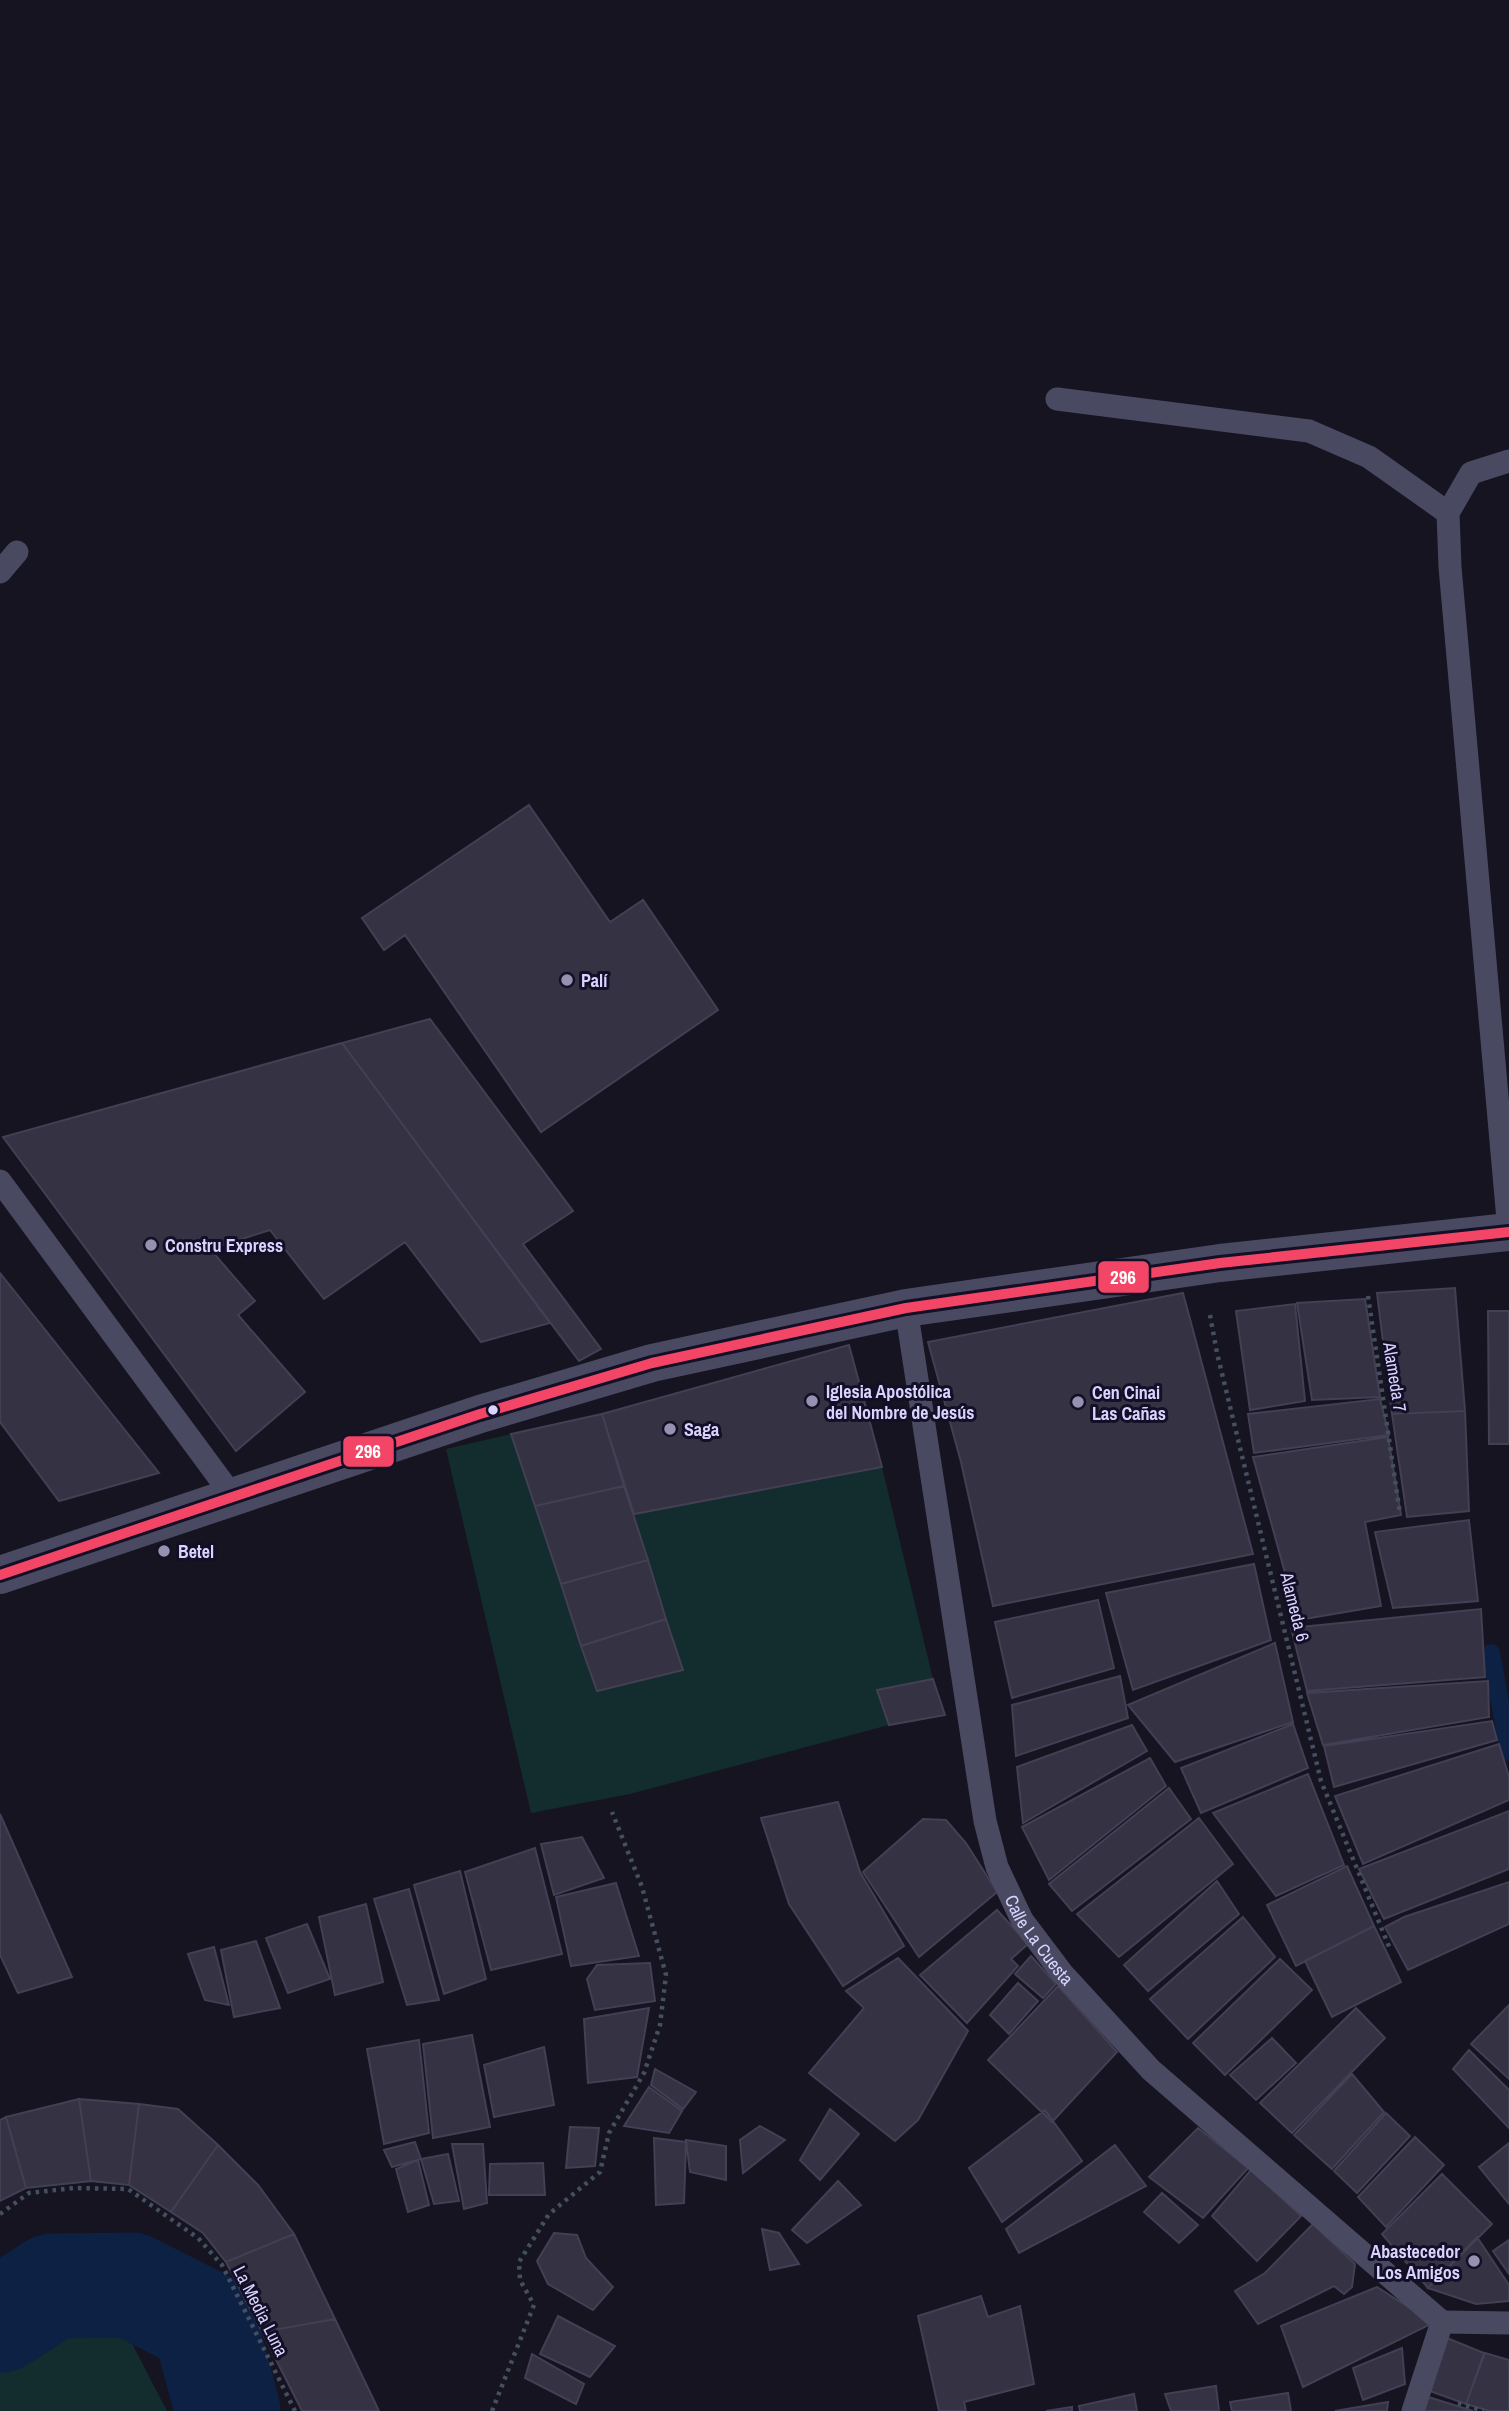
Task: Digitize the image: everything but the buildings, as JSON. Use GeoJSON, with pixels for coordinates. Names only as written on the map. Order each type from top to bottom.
{"type":"FeatureCollection","features":[{"type":"Feature","properties":{"kind":"street"},"geometry":{"type":"LineString","coordinates":[[0,1575],[480,1414],[652,1363],[906,1308],[1220,1263],[1509,1231]]}},
{"type":"Feature","properties":{"kind":"lane"},"geometry":{"type":"LineString","coordinates":[[1057,399],[1309,430],[1370,457],[1448,513]]}},
{"type":"Feature","properties":{"kind":"lane"},"geometry":{"type":"LineString","coordinates":[[1509,461],[1471,473],[1448,513],[1450,566],[1509,1231]]}},
{"type":"Feature","properties":{"kind":"lane"},"geometry":{"type":"LineString","coordinates":[[0,572],[18,552]]}},
{"type":"Feature","properties":{"kind":"lane"},"geometry":{"type":"LineString","coordinates":[[0,1181],[234,1498]]}},
{"type":"Feature","properties":{"kind":"lane","name":"Calle La Cuesta"},"geometry":{"type":"LineString","coordinates":[[906,1308],[985,1821],[997,1867],[1022,1920],[1062,1973],[1151,2070],[1442,2322]]}},
{"type":"Feature","properties":{"kind":"lane"},"geometry":{"type":"LineString","coordinates":[[1413,2411],[1442,2322],[1509,2323]]}},
{"type":"Feature","properties":{"kind":"path","name":"Alameda 7"},"geometry":{"type":"LineString","coordinates":[[1372,1246],[1367,1287],[1400,1514]]}},
{"type":"Feature","properties":{"kind":"path","name":"Alameda 6"},"geometry":{"type":"LineString","coordinates":[[1220,1263],[1210,1310],[1217,1353],[1290,1643],[1321,1781],[1390,1948]]}},
{"type":"Feature","properties":{"kind":"path"},"geometry":{"type":"LineString","coordinates":[[492,2411],[534,2305],[520,2280],[519,2262],[549,2214],[600,2172],[609,2133],[645,2073],[660,2025],[666,1975],[642,1886],[612,1812]]}},
{"type":"Feature","properties":{"kind":"path","name":"La Media Luna"},"geometry":{"type":"LineString","coordinates":[[0,2214],[29,2193],[74,2188],[128,2189],[198,2238],[222,2265],[295,2411]]}},
{"type":"Feature","properties":{"kind":"green space"},"geometry":{"type":"Polygon","coordinates":[[[511,1434],[596,1691],[683,1670],[634,1514],[882,1467],[933,1679],[878,1690],[889,1725],[630,1794],[531,1813],[446,1449],[511,1434]]]}},
{"type":"Feature","properties":{"kind":"green space"},"geometry":{"type":"Polygon","coordinates":[[[75,2234],[167,2411],[0,2411],[0,2290],[75,2234]]]}},
{"type":"Feature","properties":{"kind":"waterway"},"geometry":{"type":"LineString","coordinates":[[1491,1653],[1509,1752]]}},
{"type":"Feature","properties":{"kind":"waterway"},"geometry":{"type":"LineString","coordinates":[[0,2320],[53,2286],[131,2285],[204,2322],[228,2411]]}},
{"type":"Feature","properties":{"kind":"transit line","name":"296"},"geometry":{"type":"LineString","coordinates":[[0,1575],[480,1414],[652,1363],[906,1308],[1220,1263],[1509,1232]]}},
{"type":"Feature","properties":{"kind":"place","name":"Palí"},"geometry":{"type":"Point","coordinates":[567,980]}},
{"type":"Feature","properties":{"kind":"place","name":"Constru Express"},"geometry":{"type":"Point","coordinates":[151,1245]}},
{"type":"Feature","properties":{"kind":"place","name":"Iglesia Apostólica del Nombre de Jesús"},"geometry":{"type":"Point","coordinates":[812,1401]}},
{"type":"Feature","properties":{"kind":"place","name":"Cen Cinai Las Cañas"},"geometry":{"type":"Point","coordinates":[1078,1402]}},
{"type":"Feature","properties":{"kind":"place","name":"Saga"},"geometry":{"type":"Point","coordinates":[670,1429]}},
{"type":"Feature","properties":{"kind":"place","name":"Betel"},"geometry":{"type":"Point","coordinates":[164,1551]}},
{"type":"Feature","properties":{"kind":"place","name":"Abastecedor Los Amigos"},"geometry":{"type":"Point","coordinates":[1474,2261]}}]}
